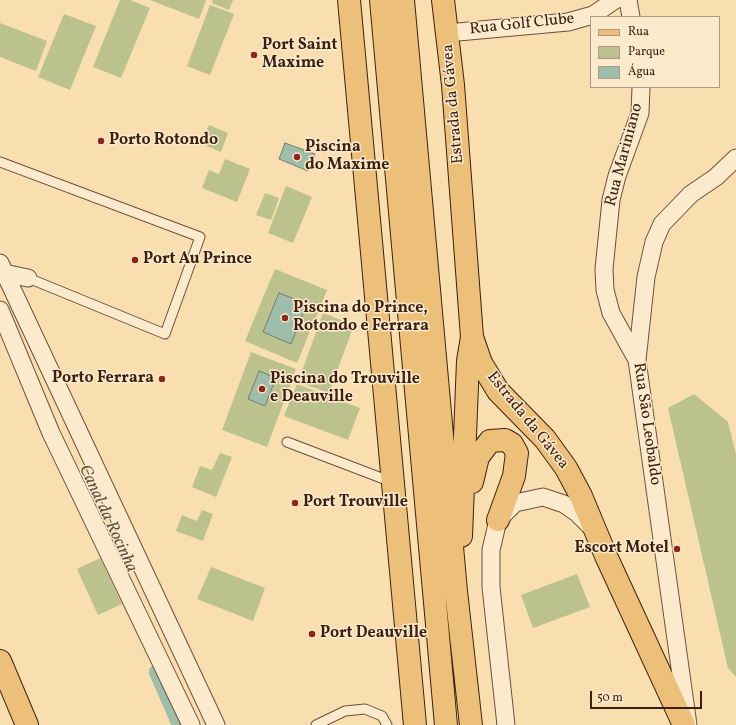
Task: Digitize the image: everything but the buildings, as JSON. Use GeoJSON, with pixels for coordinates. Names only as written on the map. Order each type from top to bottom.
{"type":"FeatureCollection","features":[{"type":"Feature","properties":{"kind":"main road"},"geometry":{"type":"LineString","coordinates":[[349,0],[415,725]]}},
{"type":"Feature","properties":{"kind":"main road"},"geometry":{"type":"LineString","coordinates":[[381,0],[446,725]]}},
{"type":"Feature","properties":{"kind":"main road"},"geometry":{"type":"LineString","coordinates":[[403,0],[456,591],[471,725]]}},
{"type":"Feature","properties":{"kind":"main road","name":"Estrada da Gávea"},"geometry":{"type":"LineString","coordinates":[[442,0],[453,85],[472,337],[481,363],[498,391],[545,439],[566,468],[598,533],[606,556],[684,725]]}},
{"type":"Feature","properties":{"kind":"main road"},"geometry":{"type":"LineString","coordinates":[[456,591],[463,514],[468,361],[472,337]]}},
{"type":"Feature","properties":{"kind":"main road"},"geometry":{"type":"LineString","coordinates":[[463,514],[478,457],[490,442],[505,440],[512,444],[517,453],[514,476],[498,520]]}},
{"type":"Feature","properties":{"kind":"main road"},"geometry":{"type":"LineString","coordinates":[[0,661],[27,725]]}},
{"type":"Feature","properties":{"kind":"street","name":"Rua Golf Clube"},"geometry":{"type":"LineString","coordinates":[[447,33],[568,22],[593,15],[615,0]]}},
{"type":"Feature","properties":{"kind":"street"},"geometry":{"type":"LineString","coordinates":[[628,0],[632,16]]}},
{"type":"Feature","properties":{"kind":"street","name":"Rua Mariniano"},"geometry":{"type":"LineString","coordinates":[[637,360],[611,313],[605,290],[604,269],[611,200],[617,176],[640,113],[641,88]]}},
{"type":"Feature","properties":{"kind":"street","name":"Rua São Leobaldo"},"geometry":{"type":"LineString","coordinates":[[688,725],[637,360],[646,277],[654,242],[662,224],[691,194],[716,177],[736,158]]}},
{"type":"Feature","properties":{"kind":"street"},"geometry":{"type":"LineString","coordinates":[[2,268],[28,278]]}},
{"type":"Feature","properties":{"kind":"street"},"geometry":{"type":"LineString","coordinates":[[2,268],[216,725]]}},
{"type":"Feature","properties":{"kind":"street"},"geometry":{"type":"LineString","coordinates":[[0,310],[51,433],[191,725]]}},
{"type":"Feature","properties":{"kind":"street"},"geometry":{"type":"LineString","coordinates":[[506,725],[492,588],[491,550],[498,520],[515,503],[543,497],[564,504],[577,513],[598,533]]}},
{"type":"Feature","properties":{"kind":"lane"},"geometry":{"type":"LineString","coordinates":[[0,162],[200,237],[165,334],[28,278]]}},
{"type":"Feature","properties":{"kind":"lane"},"geometry":{"type":"LineString","coordinates":[[287,442],[392,482]]}},
{"type":"Feature","properties":{"kind":"lane"},"geometry":{"type":"LineString","coordinates":[[316,725],[345,711],[365,709],[382,716],[387,725]]}},
{"type":"Feature","properties":{"kind":"green space"},"geometry":{"type":"Polygon","coordinates":[[[120,0],[130,0],[150,8],[121,78],[93,67],[120,0]]]}},
{"type":"Feature","properties":{"kind":"green space"},"geometry":{"type":"Polygon","coordinates":[[[150,0],[206,0],[199,19],[150,0]]]}},
{"type":"Feature","properties":{"kind":"green space"},"geometry":{"type":"Polygon","coordinates":[[[213,0],[233,0],[229,10],[212,3],[213,0]]]}},
{"type":"Feature","properties":{"kind":"green space"},"geometry":{"type":"Polygon","coordinates":[[[210,5],[234,14],[210,75],[187,66],[210,5]]]}},
{"type":"Feature","properties":{"kind":"green space"},"geometry":{"type":"Polygon","coordinates":[[[64,14],[96,26],[70,90],[38,77],[64,14]]]}},
{"type":"Feature","properties":{"kind":"green space"},"geometry":{"type":"Polygon","coordinates":[[[0,23],[47,41],[36,71],[0,57],[0,23]]]}},
{"type":"Feature","properties":{"kind":"green space"},"geometry":{"type":"Polygon","coordinates":[[[209,125],[228,133],[221,152],[202,144],[209,125]]]}},
{"type":"Feature","properties":{"kind":"green space"},"geometry":{"type":"Polygon","coordinates":[[[225,159],[250,169],[237,202],[202,188],[209,170],[219,174],[225,159]]]}},
{"type":"Feature","properties":{"kind":"green space"},"geometry":{"type":"Polygon","coordinates":[[[286,186],[312,197],[293,243],[268,233],[286,186]]]}},
{"type":"Feature","properties":{"kind":"green space"},"geometry":{"type":"Polygon","coordinates":[[[265,193],[279,198],[271,220],[256,215],[265,193]]]}},
{"type":"Feature","properties":{"kind":"green space"},"geometry":{"type":"Polygon","coordinates":[[[275,269],[327,290],[297,363],[245,341],[275,269]]]}},
{"type":"Feature","properties":{"kind":"green space"},"geometry":{"type":"Polygon","coordinates":[[[323,313],[354,325],[329,393],[298,382],[323,313]]]}},
{"type":"Feature","properties":{"kind":"green space"},"geometry":{"type":"Polygon","coordinates":[[[251,352],[296,369],[267,447],[222,430],[251,352]]]}},
{"type":"Feature","properties":{"kind":"green space"},"geometry":{"type":"Polygon","coordinates":[[[297,384],[360,408],[348,440],[284,416],[297,384]]]}},
{"type":"Feature","properties":{"kind":"green space"},"geometry":{"type":"Polygon","coordinates":[[[694,394],[728,422],[736,454],[736,677],[728,668],[668,408],[694,394]]]}},
{"type":"Feature","properties":{"kind":"green space"},"geometry":{"type":"Polygon","coordinates":[[[220,453],[232,457],[216,497],[192,487],[200,466],[212,470],[220,453]]]}},
{"type":"Feature","properties":{"kind":"green space"},"geometry":{"type":"Polygon","coordinates":[[[202,510],[213,514],[203,541],[176,531],[182,515],[197,521],[202,510]]]}},
{"type":"Feature","properties":{"kind":"green space"},"geometry":{"type":"Polygon","coordinates":[[[100,558],[122,604],[98,615],[77,569],[100,558]]]}},
{"type":"Feature","properties":{"kind":"green space"},"geometry":{"type":"Polygon","coordinates":[[[211,567],[265,588],[253,621],[197,599],[211,567]]]}},
{"type":"Feature","properties":{"kind":"green space"},"geometry":{"type":"Polygon","coordinates":[[[577,574],[590,607],[533,628],[521,595],[577,574]]]}},
{"type":"Feature","properties":{"kind":"water","name":"Piscina do Maxime"},"geometry":{"type":"Polygon","coordinates":[[[285,143],[315,154],[308,171],[279,159],[285,143]]]}},
{"type":"Feature","properties":{"kind":"water","name":"Piscina do Prince, Rotondo e Ferrara"},"geometry":{"type":"Polygon","coordinates":[[[279,293],[307,304],[291,344],[263,332],[279,293]]]}},
{"type":"Feature","properties":{"kind":"water","name":"Piscina do Trouville e Deauville"},"geometry":{"type":"Polygon","coordinates":[[[259,371],[276,378],[265,406],[248,399],[259,371]]]}},
{"type":"Feature","properties":{"kind":"waterway","name":"Canal da Rocinha"},"geometry":{"type":"LineString","coordinates":[[157,672],[180,725]]}},
{"type":"Feature","properties":{"kind":"place","name":"Port Saint Maxime"},"geometry":{"type":"Point","coordinates":[254,55]}},
{"type":"Feature","properties":{"kind":"place","name":"Porto Rotondo"},"geometry":{"type":"Point","coordinates":[101,141]}},
{"type":"Feature","properties":{"kind":"place","name":"Piscina do Maxime"},"geometry":{"type":"Point","coordinates":[297,157]}},
{"type":"Feature","properties":{"kind":"place","name":"Port Au Prince"},"geometry":{"type":"Point","coordinates":[135,260]}},
{"type":"Feature","properties":{"kind":"place","name":"Piscina do Prince, Rotondo e Ferrara"},"geometry":{"type":"Point","coordinates":[285,318]}},
{"type":"Feature","properties":{"kind":"place","name":"Porto Ferrara"},"geometry":{"type":"Point","coordinates":[162,379]}},
{"type":"Feature","properties":{"kind":"place","name":"Piscina do Trouville e Deauville"},"geometry":{"type":"Point","coordinates":[262,389]}},
{"type":"Feature","properties":{"kind":"place","name":"Port Trouville"},"geometry":{"type":"Point","coordinates":[295,503]}},
{"type":"Feature","properties":{"kind":"place","name":"Escort Motel"},"geometry":{"type":"Point","coordinates":[677,549]}},
{"type":"Feature","properties":{"kind":"place","name":"Port Deauville"},"geometry":{"type":"Point","coordinates":[312,634]}}]}
